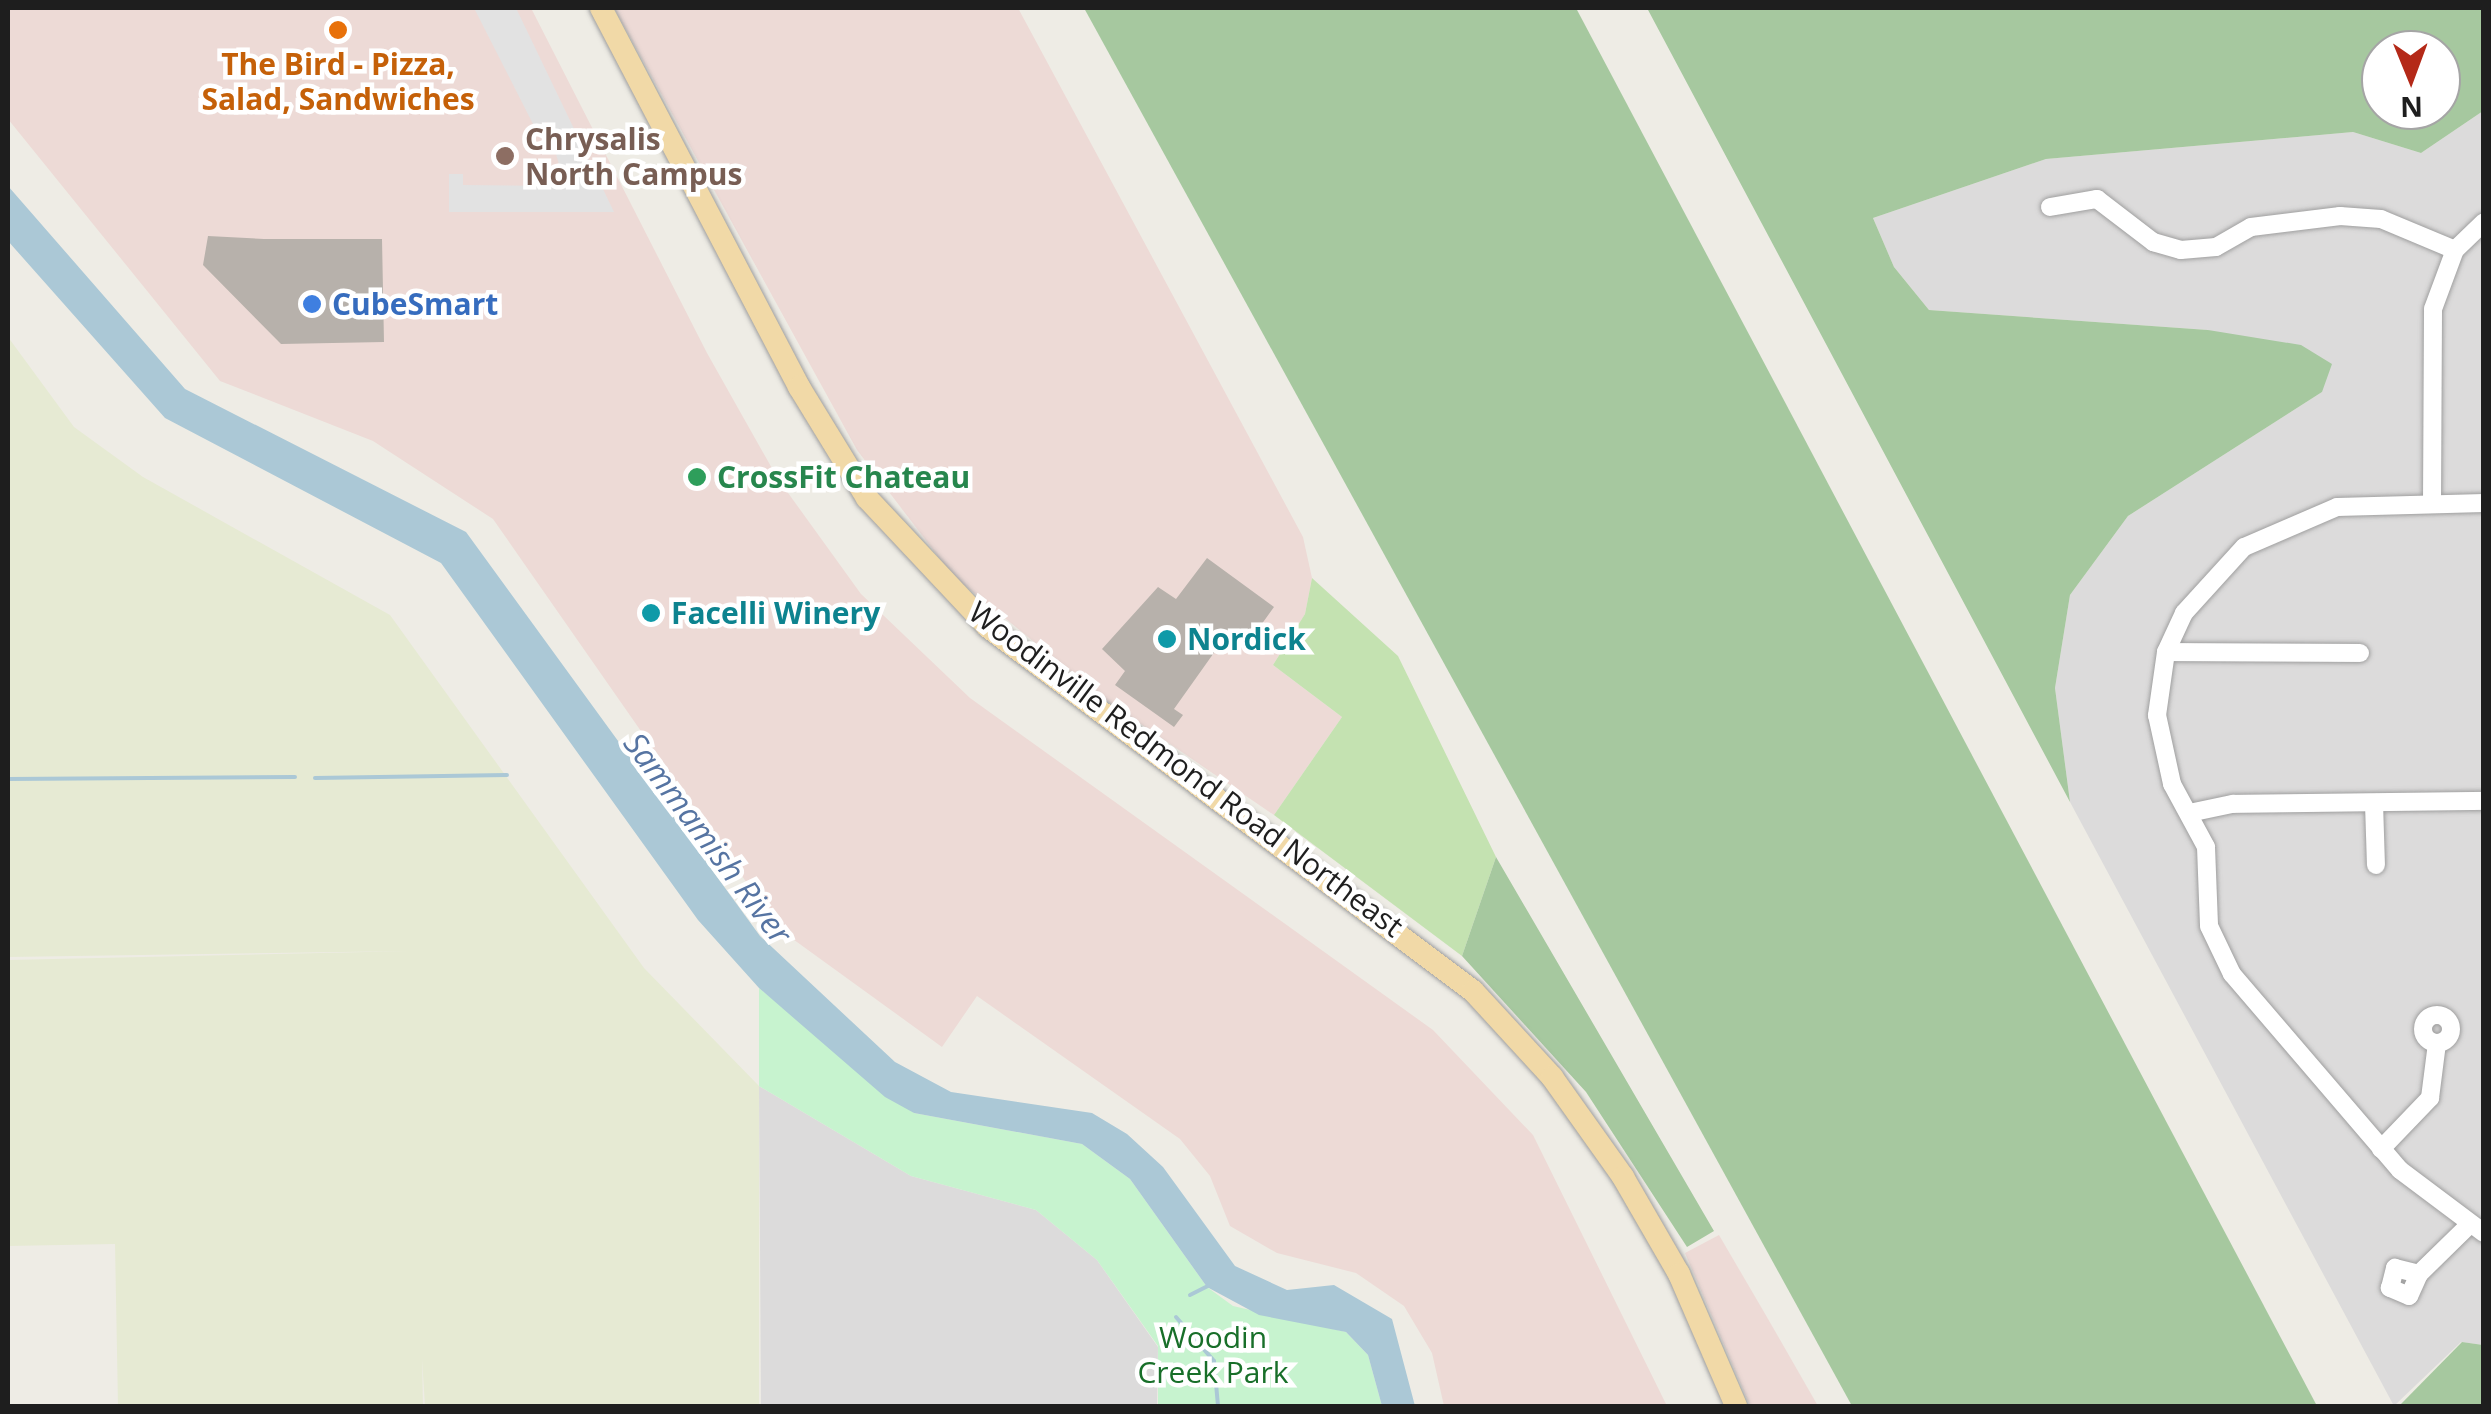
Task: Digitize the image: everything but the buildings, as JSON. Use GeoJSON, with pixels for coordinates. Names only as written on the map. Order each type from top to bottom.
{"type":"FeatureCollection","features":[{"type":"Feature","properties":{"kind":"main road","name":"Woodinville Redmond Road Northeast"},"geometry":{"type":"LineString","coordinates":[[601,8],[799,387],[868,498],[988,627],[1473,992],[1614,1164],[1679,1274],[1736,1406]]}},
{"type":"Feature","properties":{"kind":"street"},"geometry":{"type":"LineString","coordinates":[[2050,206],[2097,199],[2153,242],[2181,250],[2216,247],[2251,227],[2340,216],[2381,219],[2455,250]]}},
{"type":"Feature","properties":{"kind":"street"},"geometry":{"type":"LineString","coordinates":[[2432,504],[2430,346],[2455,250],[2484,222]]}},
{"type":"Feature","properties":{"kind":"street"},"geometry":{"type":"LineString","coordinates":[[2419,1274],[2476,1228],[2381,1149],[2216,947],[2194,812],[2162,755],[2156,715],[2166,652],[2184,613],[2244,547],[2337,507],[2484,503]]}},
{"type":"Feature","properties":{"kind":"street"},"geometry":{"type":"LineString","coordinates":[[2166,652],[2360,653]]}},
{"type":"Feature","properties":{"kind":"street"},"geometry":{"type":"LineString","coordinates":[[2194,812],[2374,802],[2484,801]]}},
{"type":"Feature","properties":{"kind":"street"},"geometry":{"type":"LineString","coordinates":[[2374,802],[2376,866]]}},
{"type":"Feature","properties":{"kind":"street"},"geometry":{"type":"LineString","coordinates":[[2381,1149],[2430,1098],[2437,1043]]}},
{"type":"Feature","properties":{"kind":"shaded area"},"geometry":{"type":"Polygon","coordinates":[[[8,8],[531,8],[707,353],[778,479],[861,594],[970,698],[1433,1030],[1533,1135],[1667,1406],[1444,1406],[1432,1353],[1404,1306],[1356,1273],[1277,1253],[1230,1226],[1210,1176],[1180,1139],[977,996],[942,1047],[779,929],[493,519],[373,441],[220,381],[8,119],[8,8]]]}},
{"type":"Feature","properties":{"kind":"shaded area"},"geometry":{"type":"Polygon","coordinates":[[[474,8],[516,8],[614,212],[449,212],[449,174],[463,174],[463,185],[565,186],[547,122],[534,126],[474,8]]]}},
{"type":"Feature","properties":{"kind":"shaded area"},"geometry":{"type":"Polygon","coordinates":[[[614,8],[1018,8],[1303,537],[1312,578],[1305,614],[1273,665],[1342,717],[1274,815],[1107,701],[953,576],[857,450],[614,8]]]}},
{"type":"Feature","properties":{"kind":"shaded area"},"geometry":{"type":"Polygon","coordinates":[[[2483,111],[2483,1345],[2461,1342],[2394,1406],[2070,802],[2055,688],[2070,595],[2128,516],[2322,392],[2208,330],[1929,310],[1894,267],[1873,218],[2046,159],[2353,132],[2421,153],[2455,130],[2461,130],[2461,126],[2483,111]]]}},
{"type":"Feature","properties":{"kind":"shaded area"},"geometry":{"type":"Polygon","coordinates":[[[759,1086],[911,1176],[1036,1210],[1097,1260],[1158,1347],[1157,1406],[761,1406],[759,1086]]]}},
{"type":"Feature","properties":{"kind":"shaded area"},"geometry":{"type":"Polygon","coordinates":[[[1719,1235],[1818,1406],[1750,1406],[1685,1253],[1719,1235]]]}},
{"type":"Feature","properties":{"kind":"green space"},"geometry":{"type":"Polygon","coordinates":[[[1084,8],[1576,8],[2317,1406],[1852,1406],[1084,8]]]}},
{"type":"Feature","properties":{"kind":"green space"},"geometry":{"type":"Polygon","coordinates":[[[1647,8],[2483,8],[2483,111],[2461,126],[2461,30],[2361,30],[2361,130],[2455,130],[2421,153],[2353,132],[2046,159],[1873,218],[1894,267],[1929,310],[2208,330],[2301,345],[2332,364],[2322,392],[2128,516],[2070,595],[2055,688],[2070,802],[1647,8]]]}},
{"type":"Feature","properties":{"kind":"green space"},"geometry":{"type":"Polygon","coordinates":[[[8,337],[74,427],[143,477],[390,615],[644,968],[759,1086],[759,1406],[425,1406],[422,1359],[423,1406],[118,1406],[115,1244],[8,1246],[8,960],[411,951],[8,957],[8,337]]]}},
{"type":"Feature","properties":{"kind":"green space"},"geometry":{"type":"Polygon","coordinates":[[[1312,578],[1398,656],[1496,857],[1462,956],[1274,815],[1342,717],[1273,665],[1305,614],[1312,578]]]}},
{"type":"Feature","properties":{"kind":"green space"},"geometry":{"type":"Polygon","coordinates":[[[1496,857],[1714,1231],[1687,1247],[1586,1092],[1462,956],[1496,857]]]}},
{"type":"Feature","properties":{"kind":"green space","name":"Woodin Creek Park"},"geometry":{"type":"Polygon","coordinates":[[[759,988],[914,1113],[1082,1144],[1130,1179],[1207,1287],[1233,1306],[1346,1332],[1368,1355],[1382,1406],[1158,1406],[1158,1346],[1097,1260],[1036,1210],[911,1176],[759,1086],[759,988]]]}},
{"type":"Feature","properties":{"kind":"green space"},"geometry":{"type":"Polygon","coordinates":[[[2462,1342],[2483,1345],[2483,1406],[2399,1406],[2462,1342]]]}},
{"type":"Feature","properties":{"kind":"water"},"geometry":{"type":"Polygon","coordinates":[[[8,186],[185,389],[466,532],[760,936],[895,1062],[951,1092],[1092,1113],[1127,1134],[1163,1167],[1235,1266],[1287,1290],[1334,1285],[1392,1319],[1415,1406],[1382,1406],[1368,1355],[1346,1332],[1259,1315],[1207,1287],[1130,1179],[1082,1144],[914,1113],[885,1097],[759,988],[698,920],[441,563],[165,418],[8,241],[8,186]]]}},
{"type":"Feature","properties":{"kind":"waterway"},"geometry":{"type":"LineString","coordinates":[[315,778],[507,775]]}},
{"type":"Feature","properties":{"kind":"waterway"},"geometry":{"type":"LineString","coordinates":[[8,779],[295,777]]}},
{"type":"Feature","properties":{"kind":"waterway"},"geometry":{"type":"LineString","coordinates":[[1190,1295],[1208,1286]]}},
{"type":"Feature","properties":{"kind":"waterway"},"geometry":{"type":"LineString","coordinates":[[1176,1317],[1214,1361],[1218,1406]]}},
{"type":"Feature","properties":{"kind":"place","name":"The Bird - Pizza, Salad, Sandwiches"},"geometry":{"type":"Point","coordinates":[338,30]}},
{"type":"Feature","properties":{"kind":"place","name":"Chrysalis North Campus"},"geometry":{"type":"Point","coordinates":[505,156]}},
{"type":"Feature","properties":{"kind":"place","name":"CubeSmart"},"geometry":{"type":"Point","coordinates":[312,304]}},
{"type":"Feature","properties":{"kind":"place","name":"CrossFit Chateau"},"geometry":{"type":"Point","coordinates":[697,477]}},
{"type":"Feature","properties":{"kind":"place","name":"Facelli Winery"},"geometry":{"type":"Point","coordinates":[651,613]}},
{"type":"Feature","properties":{"kind":"place","name":"Nordick"},"geometry":{"type":"Point","coordinates":[1167,639]}},
{"type":"Feature","properties":{"kind":"water label","name":"Sammamish River"},"geometry":{"type":"Point","coordinates":[708,838]}}]}
